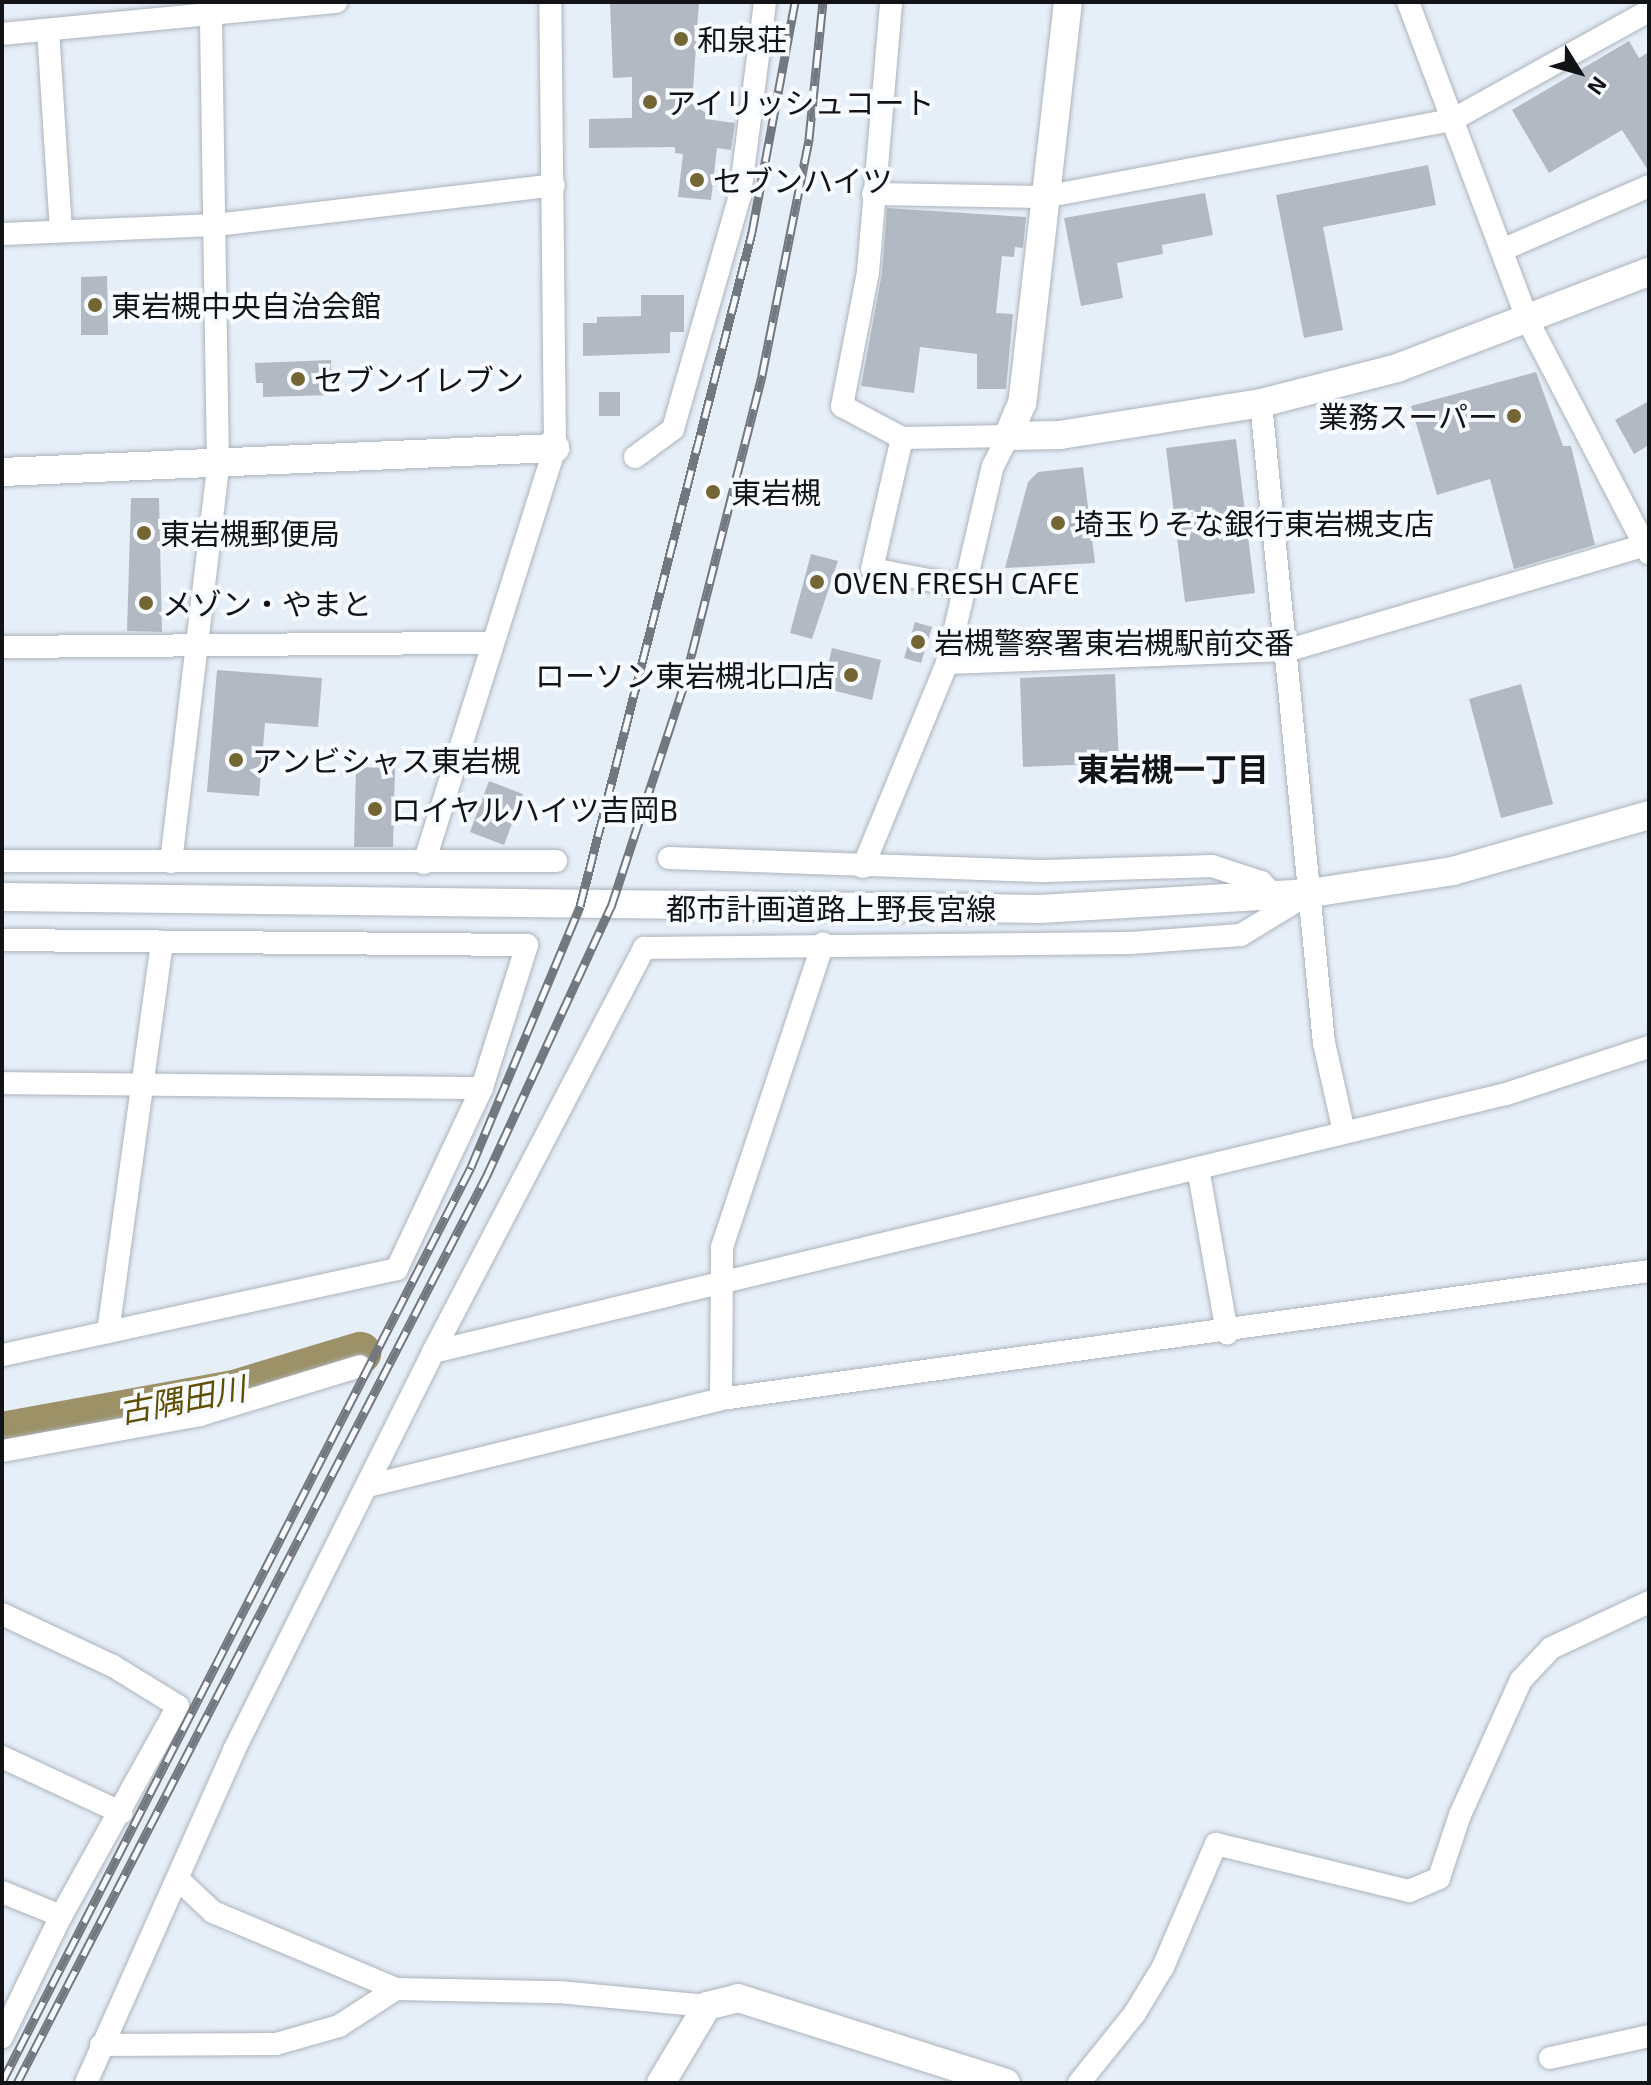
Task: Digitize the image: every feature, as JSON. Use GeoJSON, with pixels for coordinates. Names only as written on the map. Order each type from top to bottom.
{"type":"FeatureCollection","features":[{"type":"Feature","properties":{"kind":"street"},"geometry":{"type":"LineString","coordinates":[[2,34],[336,2]]}},
{"type":"Feature","properties":{"kind":"street"},"geometry":{"type":"LineString","coordinates":[[424,863],[555,448],[550,2]]}},
{"type":"Feature","properties":{"kind":"street"},"geometry":{"type":"LineString","coordinates":[[635,457],[673,429],[736,209],[765,2]]}},
{"type":"Feature","properties":{"kind":"street"},"geometry":{"type":"LineString","coordinates":[[891,2],[868,272],[842,406],[902,438],[1060,435],[1261,403],[1397,368],[1528,321],[1649,272]]}},
{"type":"Feature","properties":{"kind":"street"},"geometry":{"type":"LineString","coordinates":[[863,867],[947,663],[993,466],[1022,403],[1068,2]]}},
{"type":"Feature","properties":{"kind":"street"},"geometry":{"type":"LineString","coordinates":[[947,663],[1289,650],[1647,549],[1528,321],[1408,2]]}},
{"type":"Feature","properties":{"kind":"street"},"geometry":{"type":"LineString","coordinates":[[873,194],[1044,197],[1452,120],[1649,11]]}},
{"type":"Feature","properties":{"kind":"street"},"geometry":{"type":"LineString","coordinates":[[171,862],[218,465],[211,15]]}},
{"type":"Feature","properties":{"kind":"street"},"geometry":{"type":"LineString","coordinates":[[48,30],[61,231]]}},
{"type":"Feature","properties":{"kind":"street"},"geometry":{"type":"LineString","coordinates":[[2,234],[216,225],[554,185]]}},
{"type":"Feature","properties":{"kind":"street"},"geometry":{"type":"LineString","coordinates":[[1502,250],[1649,186]]}},
{"type":"Feature","properties":{"kind":"street"},"geometry":{"type":"LineString","coordinates":[[1261,403],[1289,650],[1324,1043],[1344,1132]]}},
{"type":"Feature","properties":{"kind":"street"},"geometry":{"type":"LineString","coordinates":[[902,438],[872,569],[965,587]]}},
{"type":"Feature","properties":{"kind":"street"},"geometry":{"type":"LineString","coordinates":[[2,472],[555,448]]}},
{"type":"Feature","properties":{"kind":"street"},"geometry":{"type":"LineString","coordinates":[[2,647],[493,643]]}},
{"type":"Feature","properties":{"kind":"street","name":"都市計画道路上野長宮線"},"geometry":{"type":"LineString","coordinates":[[2,897],[811,910],[1040,909],[1311,893],[1453,871],[1649,815]]}},
{"type":"Feature","properties":{"kind":"street"},"geometry":{"type":"LineString","coordinates":[[669,858],[1046,871],[1212,866],[1261,882],[1274,895]]}},
{"type":"Feature","properties":{"kind":"street"},"geometry":{"type":"LineString","coordinates":[[2,861],[556,861]]}},
{"type":"Feature","properties":{"kind":"street"},"geometry":{"type":"LineString","coordinates":[[86,2083],[179,1880],[234,1750],[433,1352],[644,948],[823,943],[1130,943],[1241,935],[1311,893]]}},
{"type":"Feature","properties":{"kind":"street"},"geometry":{"type":"LineString","coordinates":[[2,940],[527,945],[482,1088],[397,1269],[2,1355]]}},
{"type":"Feature","properties":{"kind":"street"},"geometry":{"type":"LineString","coordinates":[[108,1332],[145,1083],[162,942]]}},
{"type":"Feature","properties":{"kind":"street"},"geometry":{"type":"LineString","coordinates":[[721,1399],[718,1284],[722,1247],[823,943]]}},
{"type":"Feature","properties":{"kind":"street"},"geometry":{"type":"LineString","coordinates":[[433,1352],[1506,1094],[1649,1047]]}},
{"type":"Feature","properties":{"kind":"street"},"geometry":{"type":"LineString","coordinates":[[2,1083],[482,1088]]}},
{"type":"Feature","properties":{"kind":"street"},"geometry":{"type":"LineString","coordinates":[[1198,1168],[1227,1333]]}},
{"type":"Feature","properties":{"kind":"street"},"geometry":{"type":"LineString","coordinates":[[368,1486],[721,1399],[1227,1333],[1649,1271]]}},
{"type":"Feature","properties":{"kind":"street"},"geometry":{"type":"LineString","coordinates":[[2,1451],[200,1415],[360,1366]]}},
{"type":"Feature","properties":{"kind":"street"},"geometry":{"type":"LineString","coordinates":[[1079,2083],[1135,2013],[1163,1967],[1216,1844],[1409,1891],[1439,1878],[1460,1815],[1521,1680],[1551,1648],[1612,1624],[1649,1602]]}},
{"type":"Feature","properties":{"kind":"street"},"geometry":{"type":"LineString","coordinates":[[2,1614],[113,1666],[178,1706],[122,1813],[61,1916],[2,2037]]}},
{"type":"Feature","properties":{"kind":"street"},"geometry":{"type":"LineString","coordinates":[[2,1757],[122,1813]]}},
{"type":"Feature","properties":{"kind":"street"},"geometry":{"type":"LineString","coordinates":[[179,1880],[213,1912],[396,1989],[559,1992],[707,2006],[738,1998],[1006,2083]]}},
{"type":"Feature","properties":{"kind":"street"},"geometry":{"type":"LineString","coordinates":[[2,1892],[61,1916]]}},
{"type":"Feature","properties":{"kind":"street"},"geometry":{"type":"LineString","coordinates":[[101,2045],[276,2044],[339,2026],[396,1989]]}},
{"type":"Feature","properties":{"kind":"street"},"geometry":{"type":"LineString","coordinates":[[661,2083],[707,2006]]}},
{"type":"Feature","properties":{"kind":"street"},"geometry":{"type":"LineString","coordinates":[[1550,2058],[1649,2036]]}},
{"type":"Feature","properties":{"kind":"building"},"geometry":{"type":"Polygon","coordinates":[[[610,2],[699,2],[692,104],[706,113],[705,119],[735,123],[731,150],[717,148],[711,200],[678,197],[683,154],[675,153],[675,147],[589,148],[589,119],[632,118],[632,77],[613,78],[610,2]]]}},
{"type":"Feature","properties":{"kind":"building"},"geometry":{"type":"Polygon","coordinates":[[[1629,41],[1639,58],[1649,52],[1649,172],[1622,130],[1549,173],[1512,110],[1629,41]]]}},
{"type":"Feature","properties":{"kind":"building"},"geometry":{"type":"Polygon","coordinates":[[[1428,165],[1436,205],[1323,227],[1343,330],[1304,338],[1276,195],[1428,165]]]}},
{"type":"Feature","properties":{"kind":"building"},"geometry":{"type":"Polygon","coordinates":[[[1205,193],[1213,235],[1162,245],[1163,254],[1117,263],[1123,298],[1081,306],[1064,218],[1205,193]]]}},
{"type":"Feature","properties":{"kind":"building"},"geometry":{"type":"Polygon","coordinates":[[[887,208],[1026,217],[1023,248],[1015,247],[1014,257],[1002,256],[996,313],[1013,314],[1006,389],[977,389],[977,354],[920,347],[914,393],[861,386],[882,273],[887,208]]]}},
{"type":"Feature","properties":{"kind":"building"},"geometry":{"type":"Polygon","coordinates":[[[107,276],[108,335],[81,335],[81,277],[107,276]]]}},
{"type":"Feature","properties":{"kind":"building"},"geometry":{"type":"Polygon","coordinates":[[[641,295],[684,295],[684,332],[670,332],[670,353],[583,356],[583,323],[597,323],[597,317],[641,316],[641,295]]]}},
{"type":"Feature","properties":{"kind":"building"},"geometry":{"type":"Polygon","coordinates":[[[331,360],[332,395],[263,397],[263,383],[256,383],[255,363],[331,360]]]}},
{"type":"Feature","properties":{"kind":"building"},"geometry":{"type":"Polygon","coordinates":[[[1536,372],[1563,446],[1571,446],[1595,545],[1514,569],[1490,479],[1437,495],[1411,406],[1536,372]]]}},
{"type":"Feature","properties":{"kind":"building"},"geometry":{"type":"Polygon","coordinates":[[[599,392],[620,392],[620,416],[599,416],[599,392]]]}},
{"type":"Feature","properties":{"kind":"building"},"geometry":{"type":"Polygon","coordinates":[[[1649,401],[1649,445],[1634,454],[1615,420],[1649,401]]]}},
{"type":"Feature","properties":{"kind":"building"},"geometry":{"type":"Polygon","coordinates":[[[1236,439],[1255,593],[1185,602],[1166,448],[1236,439]]]}},
{"type":"Feature","properties":{"kind":"building"},"geometry":{"type":"Polygon","coordinates":[[[1083,467],[1095,563],[1005,568],[1028,482],[1038,472],[1083,467]]]}},
{"type":"Feature","properties":{"kind":"building"},"geometry":{"type":"Polygon","coordinates":[[[131,498],[159,498],[162,632],[127,631],[131,498]]]}},
{"type":"Feature","properties":{"kind":"building"},"geometry":{"type":"Polygon","coordinates":[[[811,554],[838,561],[812,639],[790,633],[811,554]]]}},
{"type":"Feature","properties":{"kind":"building"},"geometry":{"type":"Polygon","coordinates":[[[915,622],[932,627],[921,663],[904,658],[915,622]]]}},
{"type":"Feature","properties":{"kind":"building"},"geometry":{"type":"Polygon","coordinates":[[[832,648],[881,660],[872,700],[823,688],[832,648]]]}},
{"type":"Feature","properties":{"kind":"building","name":"アンビシャス東岩槻"},"geometry":{"type":"Polygon","coordinates":[[[217,670],[322,678],[318,727],[265,723],[259,796],[207,792],[217,670]]]}},
{"type":"Feature","properties":{"kind":"building"},"geometry":{"type":"Polygon","coordinates":[[[1115,674],[1119,763],[1023,767],[1020,678],[1115,674]]]}},
{"type":"Feature","properties":{"kind":"building"},"geometry":{"type":"Polygon","coordinates":[[[1521,684],[1553,804],[1501,818],[1469,699],[1521,684]]]}},
{"type":"Feature","properties":{"kind":"building","name":"ロイヤルハイツ吉岡B"},"geometry":{"type":"Polygon","coordinates":[[[356,767],[395,768],[393,847],[354,847],[356,767]]]}},
{"type":"Feature","properties":{"kind":"building"},"geometry":{"type":"Polygon","coordinates":[[[489,781],[523,794],[504,845],[470,832],[489,781]]]}},
{"type":"Feature","properties":{"kind":"waterway","name":"古隅田川"},"geometry":{"type":"LineString","coordinates":[[2,1433],[234,1391],[360,1353]]}},
{"type":"Feature","properties":{"kind":"railway"},"geometry":{"type":"LineString","coordinates":[[2,2082],[471,1167],[580,906],[752,232],[795,2]]}},
{"type":"Feature","properties":{"kind":"railway"},"geometry":{"type":"LineString","coordinates":[[17,2083],[486,1177],[611,907],[683,688],[762,375],[809,139],[823,2]]}},
{"type":"Feature","properties":{"kind":"place","name":"和泉荘"},"geometry":{"type":"Point","coordinates":[681,39]}},
{"type":"Feature","properties":{"kind":"place","name":"アイリッシュコート"},"geometry":{"type":"Point","coordinates":[650,102]}},
{"type":"Feature","properties":{"kind":"place","name":"セブンハイツ"},"geometry":{"type":"Point","coordinates":[697,180]}},
{"type":"Feature","properties":{"kind":"place","name":"東岩槻中央自治会館"},"geometry":{"type":"Point","coordinates":[95,305]}},
{"type":"Feature","properties":{"kind":"place","name":"セブンイレブン"},"geometry":{"type":"Point","coordinates":[298,379]}},
{"type":"Feature","properties":{"kind":"place","name":"業務スーパー"},"geometry":{"type":"Point","coordinates":[1514,416]}},
{"type":"Feature","properties":{"kind":"place","name":"東岩槻"},"geometry":{"type":"Point","coordinates":[713,492]}},
{"type":"Feature","properties":{"kind":"place","name":"埼玉りそな銀行東岩槻支店"},"geometry":{"type":"Point","coordinates":[1058,523]}},
{"type":"Feature","properties":{"kind":"place","name":"東岩槻郵便局"},"geometry":{"type":"Point","coordinates":[144,533]}},
{"type":"Feature","properties":{"kind":"place","name":"OVEN FRESH CAFE"},"geometry":{"type":"Point","coordinates":[817,582]}},
{"type":"Feature","properties":{"kind":"place","name":"メゾン・やまと"},"geometry":{"type":"Point","coordinates":[146,603]}},
{"type":"Feature","properties":{"kind":"place","name":"岩槻警察署東岩槻駅前交番"},"geometry":{"type":"Point","coordinates":[918,642]}},
{"type":"Feature","properties":{"kind":"place","name":"ローソン東岩槻北口店"},"geometry":{"type":"Point","coordinates":[851,675]}},
{"type":"Feature","properties":{"kind":"place","name":"アンビシャス東岩槻"},"geometry":{"type":"Point","coordinates":[236,760]}},
{"type":"Feature","properties":{"kind":"place","name":"ロイヤルハイツ吉岡B"},"geometry":{"type":"Point","coordinates":[375,809]}},
{"type":"Feature","properties":{"kind":"district","name":"東岩槻一丁目"},"geometry":{"type":"Point","coordinates":[1173,768]}}]}
